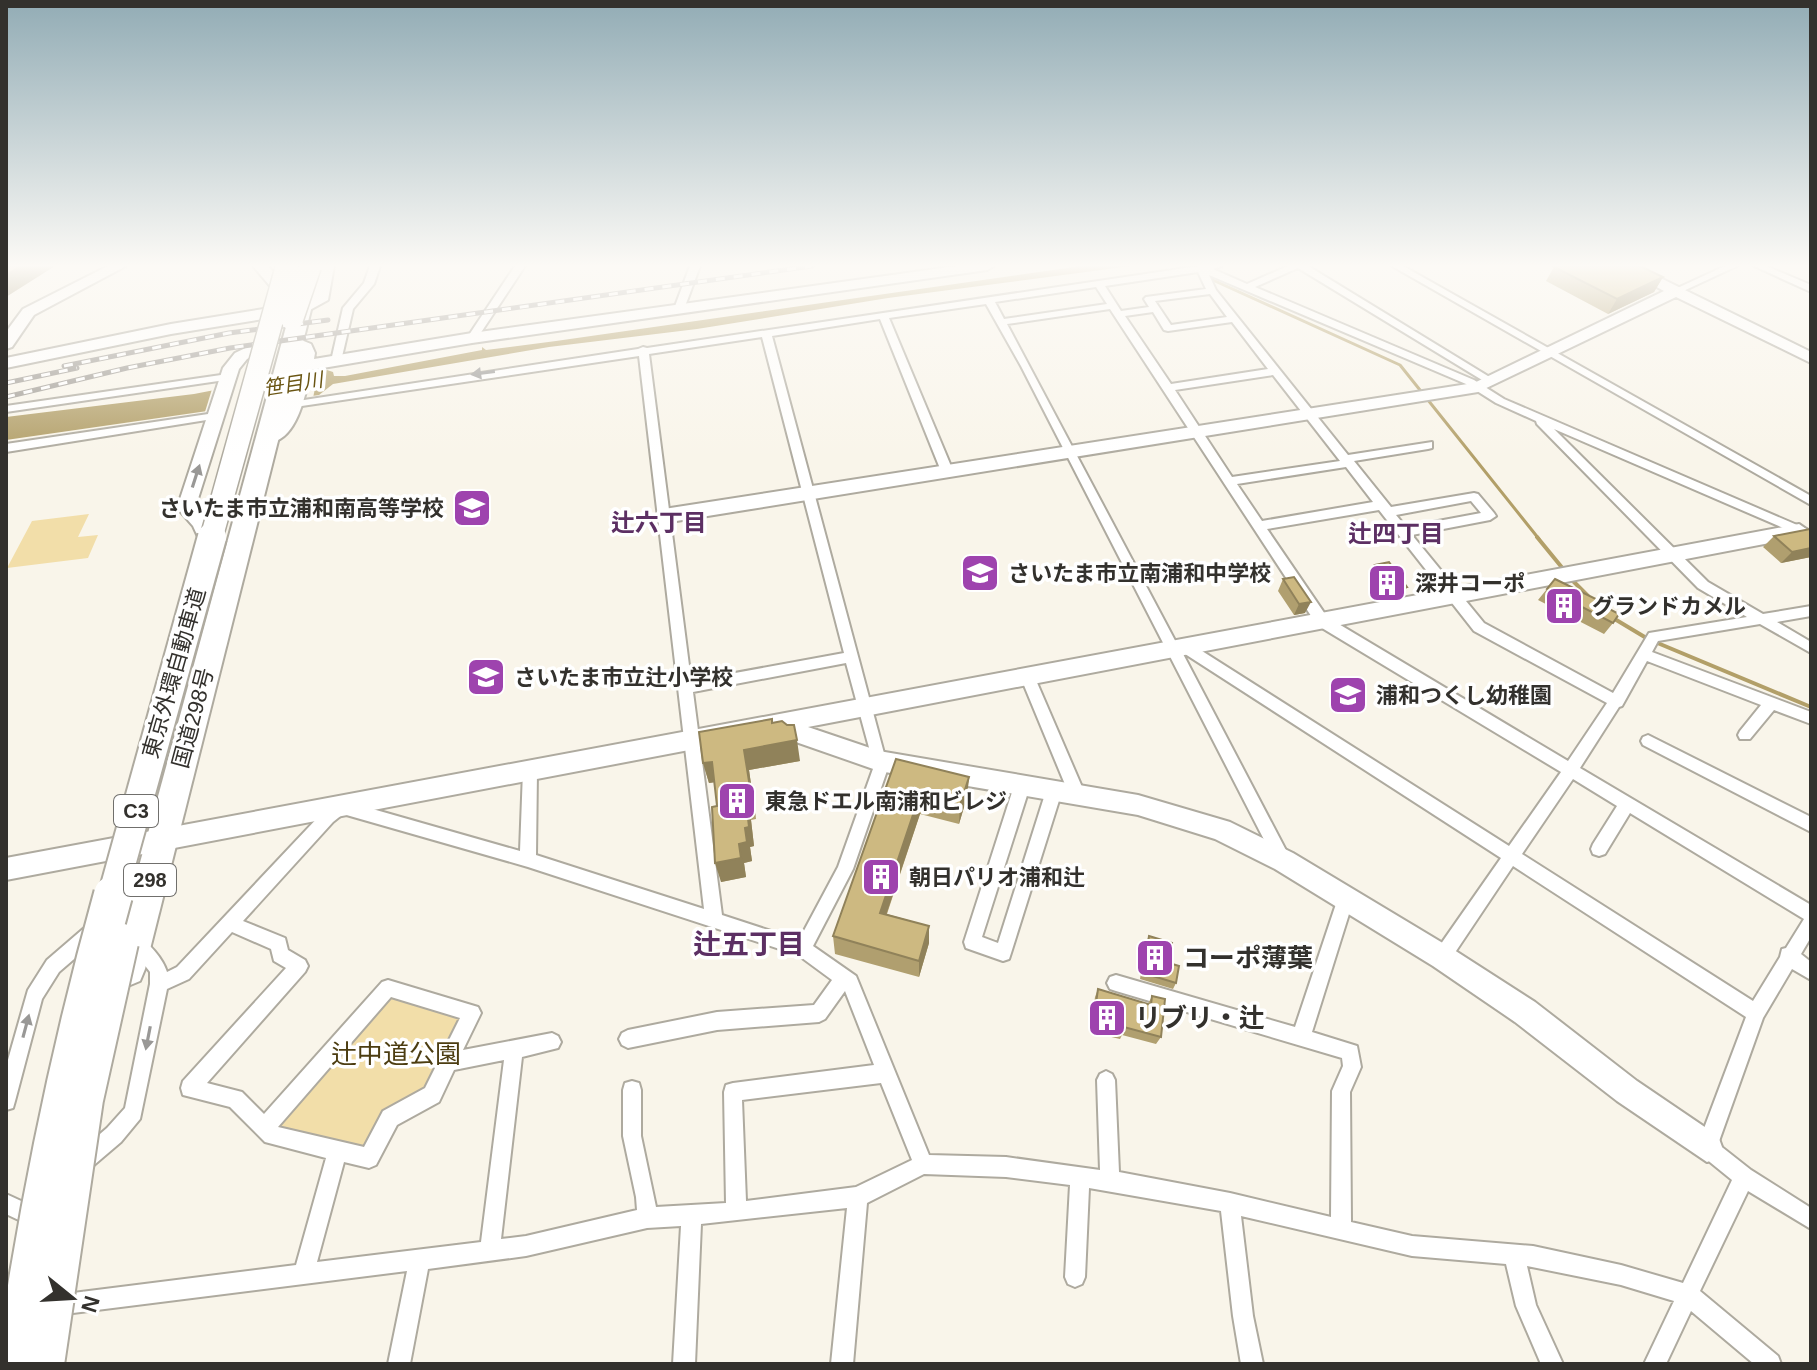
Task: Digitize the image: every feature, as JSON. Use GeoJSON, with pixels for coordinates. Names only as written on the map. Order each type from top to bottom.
{"type":"FeatureCollection","features":[{"type":"Feature","properties":{"kind":"highway","name":"東京外環自動車道"},"geometry":{"type":"LineString","coordinates":[[15,1364],[33,1240],[88,984],[271,330]]}},
{"type":"Feature","properties":{"kind":"highway","name":"国道298号"},"geometry":{"type":"LineString","coordinates":[[6,1313],[15,1208],[89,935],[206,534],[226,399],[251,379],[260,346],[279,330]]}},
{"type":"Feature","properties":{"kind":"highway","name":"東京外環自動車道"},"geometry":{"type":"LineString","coordinates":[[45,1364],[62,1232],[111,973],[288,330]]}},
{"type":"Feature","properties":{"kind":"highway","name":"国道298号"},"geometry":{"type":"LineString","coordinates":[[60,1364],[87,1158],[134,941],[268,437],[293,387],[290,330]]}},
{"type":"Feature","properties":{"kind":"main road"},"geometry":{"type":"LineString","coordinates":[[6,363],[166,330]]}},
{"type":"Feature","properties":{"kind":"street"},"geometry":{"type":"LineString","coordinates":[[336,361],[343,330]]}},
{"type":"Feature","properties":{"kind":"street"},"geometry":{"type":"LineString","coordinates":[[472,338],[477,330]]}},
{"type":"Feature","properties":{"kind":"street"},"geometry":{"type":"LineString","coordinates":[[293,387],[336,361],[530,330]]}},
{"type":"Feature","properties":{"kind":"street"},"geometry":{"type":"LineString","coordinates":[[293,387],[643,350],[780,330]]}},
{"type":"Feature","properties":{"kind":"street"},"geometry":{"type":"LineString","coordinates":[[889,330],[947,471]]}},
{"type":"Feature","properties":{"kind":"street"},"geometry":{"type":"LineString","coordinates":[[1005,330],[1180,649],[1284,861]]}},
{"type":"Feature","properties":{"kind":"street"},"geometry":{"type":"LineString","coordinates":[[1129,330],[1322,621],[1811,914]]}},
{"type":"Feature","properties":{"kind":"street"},"geometry":{"type":"LineString","coordinates":[[1244,330],[1479,627],[1617,702]]}},
{"type":"Feature","properties":{"kind":"street"},"geometry":{"type":"LineString","coordinates":[[1350,330],[1485,384]]}},
{"type":"Feature","properties":{"kind":"street"},"geometry":{"type":"LineString","coordinates":[[1401,330],[1485,384],[1500,401],[1805,533]]}},
{"type":"Feature","properties":{"kind":"street"},"geometry":{"type":"LineString","coordinates":[[1511,330],[1811,501]]}},
{"type":"Feature","properties":{"kind":"street"},"geometry":{"type":"LineString","coordinates":[[664,516],[1485,384],[1596,330]]}},
{"type":"Feature","properties":{"kind":"street"},"geometry":{"type":"LineString","coordinates":[[1754,330],[1811,358]]}},
{"type":"Feature","properties":{"kind":"street"},"geometry":{"type":"LineString","coordinates":[[766,332],[864,708],[881,762],[845,869],[803,949]]}},
{"type":"Feature","properties":{"kind":"street"},"geometry":{"type":"LineString","coordinates":[[226,399],[234,362],[260,346]]}},
{"type":"Feature","properties":{"kind":"street"},"geometry":{"type":"LineString","coordinates":[[643,350],[714,920]]}},
{"type":"Feature","properties":{"kind":"street"},"geometry":{"type":"LineString","coordinates":[[1168,388],[1276,371]]}},
{"type":"Feature","properties":{"kind":"street"},"geometry":{"type":"LineString","coordinates":[[6,409],[226,399]]}},
{"type":"Feature","properties":{"kind":"street"},"geometry":{"type":"LineString","coordinates":[[6,448],[226,399]]}},
{"type":"Feature","properties":{"kind":"street"},"geometry":{"type":"LineString","coordinates":[[1535,416],[1703,585],[1811,648]]}},
{"type":"Feature","properties":{"kind":"street"},"geometry":{"type":"LineString","coordinates":[[1230,481],[1428,445]]}},
{"type":"Feature","properties":{"kind":"street"},"geometry":{"type":"LineString","coordinates":[[1259,526],[1474,497],[1490,516],[1403,532]]}},
{"type":"Feature","properties":{"kind":"street"},"geometry":{"type":"LineString","coordinates":[[6,869],[692,742],[1453,595],[1805,533]]}},
{"type":"Feature","properties":{"kind":"street"},"geometry":{"type":"LineString","coordinates":[[1442,957],[1511,853],[1572,771],[1654,637],[1811,611]]}},
{"type":"Feature","properties":{"kind":"street"},"geometry":{"type":"LineString","coordinates":[[1180,649],[1511,853],[1756,1013]]}},
{"type":"Feature","properties":{"kind":"street"},"geometry":{"type":"LineString","coordinates":[[1644,654],[1811,718]]}},
{"type":"Feature","properties":{"kind":"street"},"geometry":{"type":"LineString","coordinates":[[685,688],[851,657]]}},
{"type":"Feature","properties":{"kind":"street"},"geometry":{"type":"LineString","coordinates":[[1022,786],[972,942],[1003,953],[1065,792],[1028,678]]}},
{"type":"Feature","properties":{"kind":"street"},"geometry":{"type":"LineString","coordinates":[[1745,735],[1771,703]]}},
{"type":"Feature","properties":{"kind":"street"},"geometry":{"type":"LineString","coordinates":[[777,725],[881,762],[1138,805],[1221,830],[1284,861],[1442,957],[1525,1012],[1744,1177],[1811,1219]]}},
{"type":"Feature","properties":{"kind":"street"},"geometry":{"type":"LineString","coordinates":[[1648,741],[1811,825]]}},
{"type":"Feature","properties":{"kind":"street"},"geometry":{"type":"LineString","coordinates":[[528,860],[530,771]]}},
{"type":"Feature","properties":{"kind":"street"},"geometry":{"type":"LineString","coordinates":[[1599,849],[1627,804]]}},
{"type":"Feature","properties":{"kind":"street"},"geometry":{"type":"LineString","coordinates":[[341,807],[528,860],[803,949],[850,982],[923,1164]]}},
{"type":"Feature","properties":{"kind":"street"},"geometry":{"type":"LineString","coordinates":[[159,984],[183,973],[328,817],[341,807]]}},
{"type":"Feature","properties":{"kind":"street"},"geometry":{"type":"LineString","coordinates":[[1301,1037],[1346,898]]}},
{"type":"Feature","properties":{"kind":"street"},"geometry":{"type":"LineString","coordinates":[[1707,1147],[1756,1013],[1788,955],[1811,922]]}},
{"type":"Feature","properties":{"kind":"street"},"geometry":{"type":"LineString","coordinates":[[229,923],[279,944],[280,955],[299,966],[190,1088],[235,1099],[264,1128],[272,1135],[369,1158],[390,1118],[432,1095],[472,1013],[388,988],[264,1128]]}},
{"type":"Feature","properties":{"kind":"street"},"geometry":{"type":"LineString","coordinates":[[6,1101],[34,996],[53,966],[89,935]]}},
{"type":"Feature","properties":{"kind":"street"},"geometry":{"type":"LineString","coordinates":[[87,1158],[114,1135],[133,1112],[159,984],[158,969],[134,941]]}},
{"type":"Feature","properties":{"kind":"street"},"geometry":{"type":"LineString","coordinates":[[1788,955],[1811,972]]}},
{"type":"Feature","properties":{"kind":"street"},"geometry":{"type":"LineString","coordinates":[[628,1039],[717,1021],[819,1013],[844,977]]}},
{"type":"Feature","properties":{"kind":"street"},"geometry":{"type":"LineString","coordinates":[[1116,983],[1351,1052],[1352,1067],[1341,1091],[1341,1229]]}},
{"type":"Feature","properties":{"kind":"street"},"geometry":{"type":"LineString","coordinates":[[448,1062],[552,1042]]}},
{"type":"Feature","properties":{"kind":"street"},"geometry":{"type":"LineString","coordinates":[[490,1251],[514,1049]]}},
{"type":"Feature","properties":{"kind":"street"},"geometry":{"type":"LineString","coordinates":[[736,1212],[733,1092],[887,1073]]}},
{"type":"Feature","properties":{"kind":"street"},"geometry":{"type":"LineString","coordinates":[[1106,1080],[1110,1181]]}},
{"type":"Feature","properties":{"kind":"street"},"geometry":{"type":"LineString","coordinates":[[632,1090],[632,1136],[646,1197],[647,1218]]}},
{"type":"Feature","properties":{"kind":"street"},"geometry":{"type":"LineString","coordinates":[[304,1273],[337,1151]]}},
{"type":"Feature","properties":{"kind":"street"},"geometry":{"type":"LineString","coordinates":[[6,1313],[526,1246],[647,1218],[736,1212],[858,1197],[923,1164],[1006,1167],[1110,1181],[1230,1203],[1412,1246],[1514,1254],[1621,1275],[1690,1296],[1770,1364]]}},
{"type":"Feature","properties":{"kind":"street"},"geometry":{"type":"LineString","coordinates":[[1075,1277],[1080,1177]]}},
{"type":"Feature","properties":{"kind":"street"},"geometry":{"type":"LineString","coordinates":[[1655,1364],[1744,1177]]}},
{"type":"Feature","properties":{"kind":"street"},"geometry":{"type":"LineString","coordinates":[[842,1364],[858,1197]]}},
{"type":"Feature","properties":{"kind":"street"},"geometry":{"type":"LineString","coordinates":[[1230,1203],[1243,1316],[1252,1364]]}},
{"type":"Feature","properties":{"kind":"street"},"geometry":{"type":"LineString","coordinates":[[684,1364],[691,1216]]}},
{"type":"Feature","properties":{"kind":"street"},"geometry":{"type":"LineString","coordinates":[[1514,1254],[1526,1306],[1552,1364]]}},
{"type":"Feature","properties":{"kind":"street"},"geometry":{"type":"LineString","coordinates":[[399,1364],[419,1260]]}},
{"type":"Feature","properties":{"kind":"green space"},"geometry":{"type":"Polygon","coordinates":[[[89,514],[78,537],[98,535],[88,558],[7,568],[32,521],[89,514]]]}},
{"type":"Feature","properties":{"kind":"green space","name":"辻中道公園"},"geometry":{"type":"Polygon","coordinates":[[[388,988],[471,1015],[432,1095],[390,1118],[369,1158],[264,1128],[388,988]]]}},
{"type":"Feature","properties":{"kind":"water","name":"笹目川"},"geometry":{"type":"Polygon","coordinates":[[[633,330],[689,330],[549,347],[333,384],[319,395],[6,440],[6,417],[194,394],[324,369],[333,372],[334,376],[345,376],[482,350],[482,347],[486,350],[633,330]]]}},
{"type":"Feature","properties":{"kind":"pier"},"geometry":{"type":"Polygon","coordinates":[[[319,369],[313,398],[204,415],[213,386],[319,369]]]}},
{"type":"Feature","properties":{"kind":"building"},"geometry":{"type":"Polygon","coordinates":[[[1810,529],[1811,548],[1792,552],[1774,536],[1810,529]]]}},
{"type":"Feature","properties":{"kind":"building"},"geometry":{"type":"Polygon","coordinates":[[[1389,562],[1407,587],[1393,590],[1375,565],[1389,562]]]}},
{"type":"Feature","properties":{"kind":"building"},"geometry":{"type":"Polygon","coordinates":[[[1294,577],[1311,602],[1299,604],[1283,579],[1294,577]]]}},
{"type":"Feature","properties":{"kind":"building"},"geometry":{"type":"Polygon","coordinates":[[[1555,579],[1619,614],[1613,623],[1547,589],[1555,579]]]}},
{"type":"Feature","properties":{"kind":"building"},"geometry":{"type":"Polygon","coordinates":[[[772,719],[772,723],[782,721],[794,725],[797,740],[744,750],[752,800],[746,801],[747,842],[739,844],[741,858],[715,863],[712,807],[717,806],[712,762],[703,763],[699,732],[772,719]]]}},
{"type":"Feature","properties":{"kind":"building","name":"朝日パリオ浦和辻"},"geometry":{"type":"Polygon","coordinates":[[[896,759],[969,777],[960,805],[920,794],[880,913],[929,926],[919,961],[833,936],[896,759]]]}},
{"type":"Feature","properties":{"kind":"building","name":"コーポ薄葉"},"geometry":{"type":"Polygon","coordinates":[[[1149,936],[1172,943],[1169,963],[1179,966],[1176,983],[1143,973],[1149,936]]]}},
{"type":"Feature","properties":{"kind":"building"},"geometry":{"type":"Polygon","coordinates":[[[1098,989],[1151,1005],[1152,996],[1165,999],[1161,1037],[1124,1027],[1124,1032],[1093,1024],[1098,989]]]}},
{"type":"Feature","properties":{"kind":"waterway"},"geometry":{"type":"LineString","coordinates":[[1323,330],[1400,365],[1539,539]]}},
{"type":"Feature","properties":{"kind":"waterway"},"geometry":{"type":"LineString","coordinates":[[1537,537],[1564,570]]}},
{"type":"Feature","properties":{"kind":"waterway"},"geometry":{"type":"LineString","coordinates":[[1569,577],[1588,596]]}},
{"type":"Feature","properties":{"kind":"waterway"},"geometry":{"type":"LineString","coordinates":[[1613,618],[1648,639],[1811,707]]}},
{"type":"Feature","properties":{"kind":"railway"},"geometry":{"type":"LineString","coordinates":[[64,366],[252,330]]}},
{"type":"Feature","properties":{"kind":"railway"},"geometry":{"type":"LineString","coordinates":[[6,397],[127,368],[230,348],[358,330]]}},
{"type":"Feature","properties":{"kind":"railway"},"geometry":{"type":"LineString","coordinates":[[6,383],[77,368]]}},
{"type":"Feature","properties":{"kind":"place","name":"さいたま市立浦和南高等学校"},"geometry":{"type":"Point","coordinates":[472,508]}},
{"type":"Feature","properties":{"kind":"place","name":"さいたま市立南浦和中学校"},"geometry":{"type":"Point","coordinates":[980,573]}},
{"type":"Feature","properties":{"kind":"place","name":"深井コーポ"},"geometry":{"type":"Point","coordinates":[1387,583]}},
{"type":"Feature","properties":{"kind":"place","name":"グランドカメル"},"geometry":{"type":"Point","coordinates":[1564,606]}},
{"type":"Feature","properties":{"kind":"place","name":"さいたま市立辻小学校"},"geometry":{"type":"Point","coordinates":[486,677]}},
{"type":"Feature","properties":{"kind":"place","name":"浦和つくし幼稚園"},"geometry":{"type":"Point","coordinates":[1348,695]}},
{"type":"Feature","properties":{"kind":"place","name":"東急ドエル南浦和ビレジ"},"geometry":{"type":"Point","coordinates":[737,801]}},
{"type":"Feature","properties":{"kind":"place","name":"朝日パリオ浦和辻"},"geometry":{"type":"Point","coordinates":[881,877]}},
{"type":"Feature","properties":{"kind":"place","name":"コーポ薄葉"},"geometry":{"type":"Point","coordinates":[1155,958]}},
{"type":"Feature","properties":{"kind":"place","name":"リブリ・辻"},"geometry":{"type":"Point","coordinates":[1107,1018]}},
{"type":"Feature","properties":{"kind":"district","name":"辻六丁目"},"geometry":{"type":"Point","coordinates":[659,522]}},
{"type":"Feature","properties":{"kind":"district","name":"辻四丁目"},"geometry":{"type":"Point","coordinates":[1396,533]}},
{"type":"Feature","properties":{"kind":"district","name":"辻五丁目"},"geometry":{"type":"Point","coordinates":[749,944]}}]}
